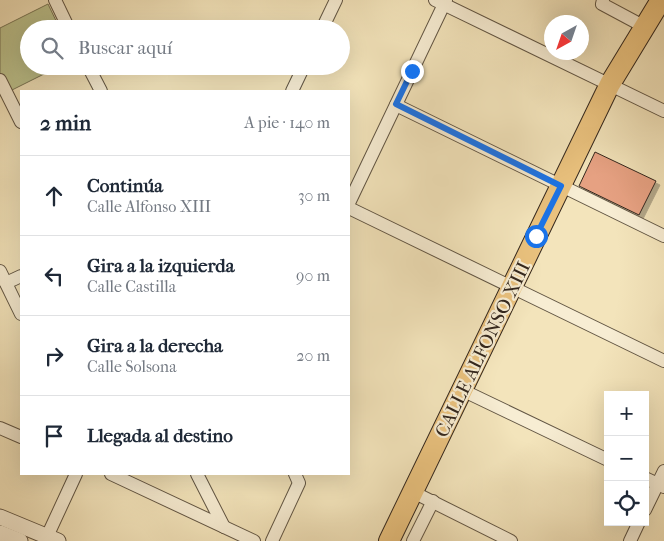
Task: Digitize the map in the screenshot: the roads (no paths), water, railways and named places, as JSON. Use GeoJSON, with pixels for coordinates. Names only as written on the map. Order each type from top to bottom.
{"type":"FeatureCollection","features":[{"type":"Feature","properties":{"kind":"main road","name":"CALLE ALFONSO XIII"},"geometry":{"type":"LineString","coordinates":[[389,541],[610,84],[645,27],[661,6]]}},
{"type":"Feature","properties":{"kind":"street"},"geometry":{"type":"LineString","coordinates":[[55,0],[65,20]]}},
{"type":"Feature","properties":{"kind":"street"},"geometry":{"type":"LineString","coordinates":[[326,20],[336,0]]}},
{"type":"Feature","properties":{"kind":"street"},"geometry":{"type":"LineString","coordinates":[[603,0],[602,4],[645,27]]}},
{"type":"Feature","properties":{"kind":"street"},"geometry":{"type":"LineString","coordinates":[[350,201],[442,2],[664,111]]}},
{"type":"Feature","properties":{"kind":"street"},"geometry":{"type":"LineString","coordinates":[[93,75],[100,90]]}},
{"type":"Feature","properties":{"kind":"street"},"geometry":{"type":"LineString","coordinates":[[292,90],[300,75]]}},
{"type":"Feature","properties":{"kind":"street"},"geometry":{"type":"LineString","coordinates":[[0,80],[20,120]]}},
{"type":"Feature","properties":{"kind":"street"},"geometry":{"type":"LineString","coordinates":[[396,104],[664,236]]}},
{"type":"Feature","properties":{"kind":"street"},"geometry":{"type":"LineString","coordinates":[[350,208],[664,361]]}},
{"type":"Feature","properties":{"kind":"street"},"geometry":{"type":"LineString","coordinates":[[0,271],[20,312]]}},
{"type":"Feature","properties":{"kind":"street"},"geometry":{"type":"LineString","coordinates":[[6,283],[20,276]]}},
{"type":"Feature","properties":{"kind":"street"},"geometry":{"type":"LineString","coordinates":[[462,390],[604,458]]}},
{"type":"Feature","properties":{"kind":"street"},"geometry":{"type":"LineString","coordinates":[[0,428],[20,437]]}},
{"type":"Feature","properties":{"kind":"street"},"geometry":{"type":"LineString","coordinates":[[649,504],[661,486],[664,471]]}},
{"type":"Feature","properties":{"kind":"street"},"geometry":{"type":"LineString","coordinates":[[0,517],[50,539],[76,475]]}},
{"type":"Feature","properties":{"kind":"street"},"geometry":{"type":"LineString","coordinates":[[113,475],[254,541]]}},
{"type":"Feature","properties":{"kind":"street"},"geometry":{"type":"LineString","coordinates":[[198,475],[224,527]]}},
{"type":"Feature","properties":{"kind":"street"},"geometry":{"type":"LineString","coordinates":[[272,541],[297,478]]}},
{"type":"Feature","properties":{"kind":"street"},"geometry":{"type":"LineString","coordinates":[[649,480],[661,486]]}},
{"type":"Feature","properties":{"kind":"street"},"geometry":{"type":"LineString","coordinates":[[413,492],[511,541]]}},
{"type":"Feature","properties":{"kind":"street"},"geometry":{"type":"LineString","coordinates":[[413,541],[433,501]]}},
{"type":"Feature","properties":{"kind":"street"},"geometry":{"type":"LineString","coordinates":[[630,541],[638,526]]}},
{"type":"Feature","properties":{"kind":"street"},"geometry":{"type":"LineString","coordinates":[[0,533],[20,541]]}}]}
